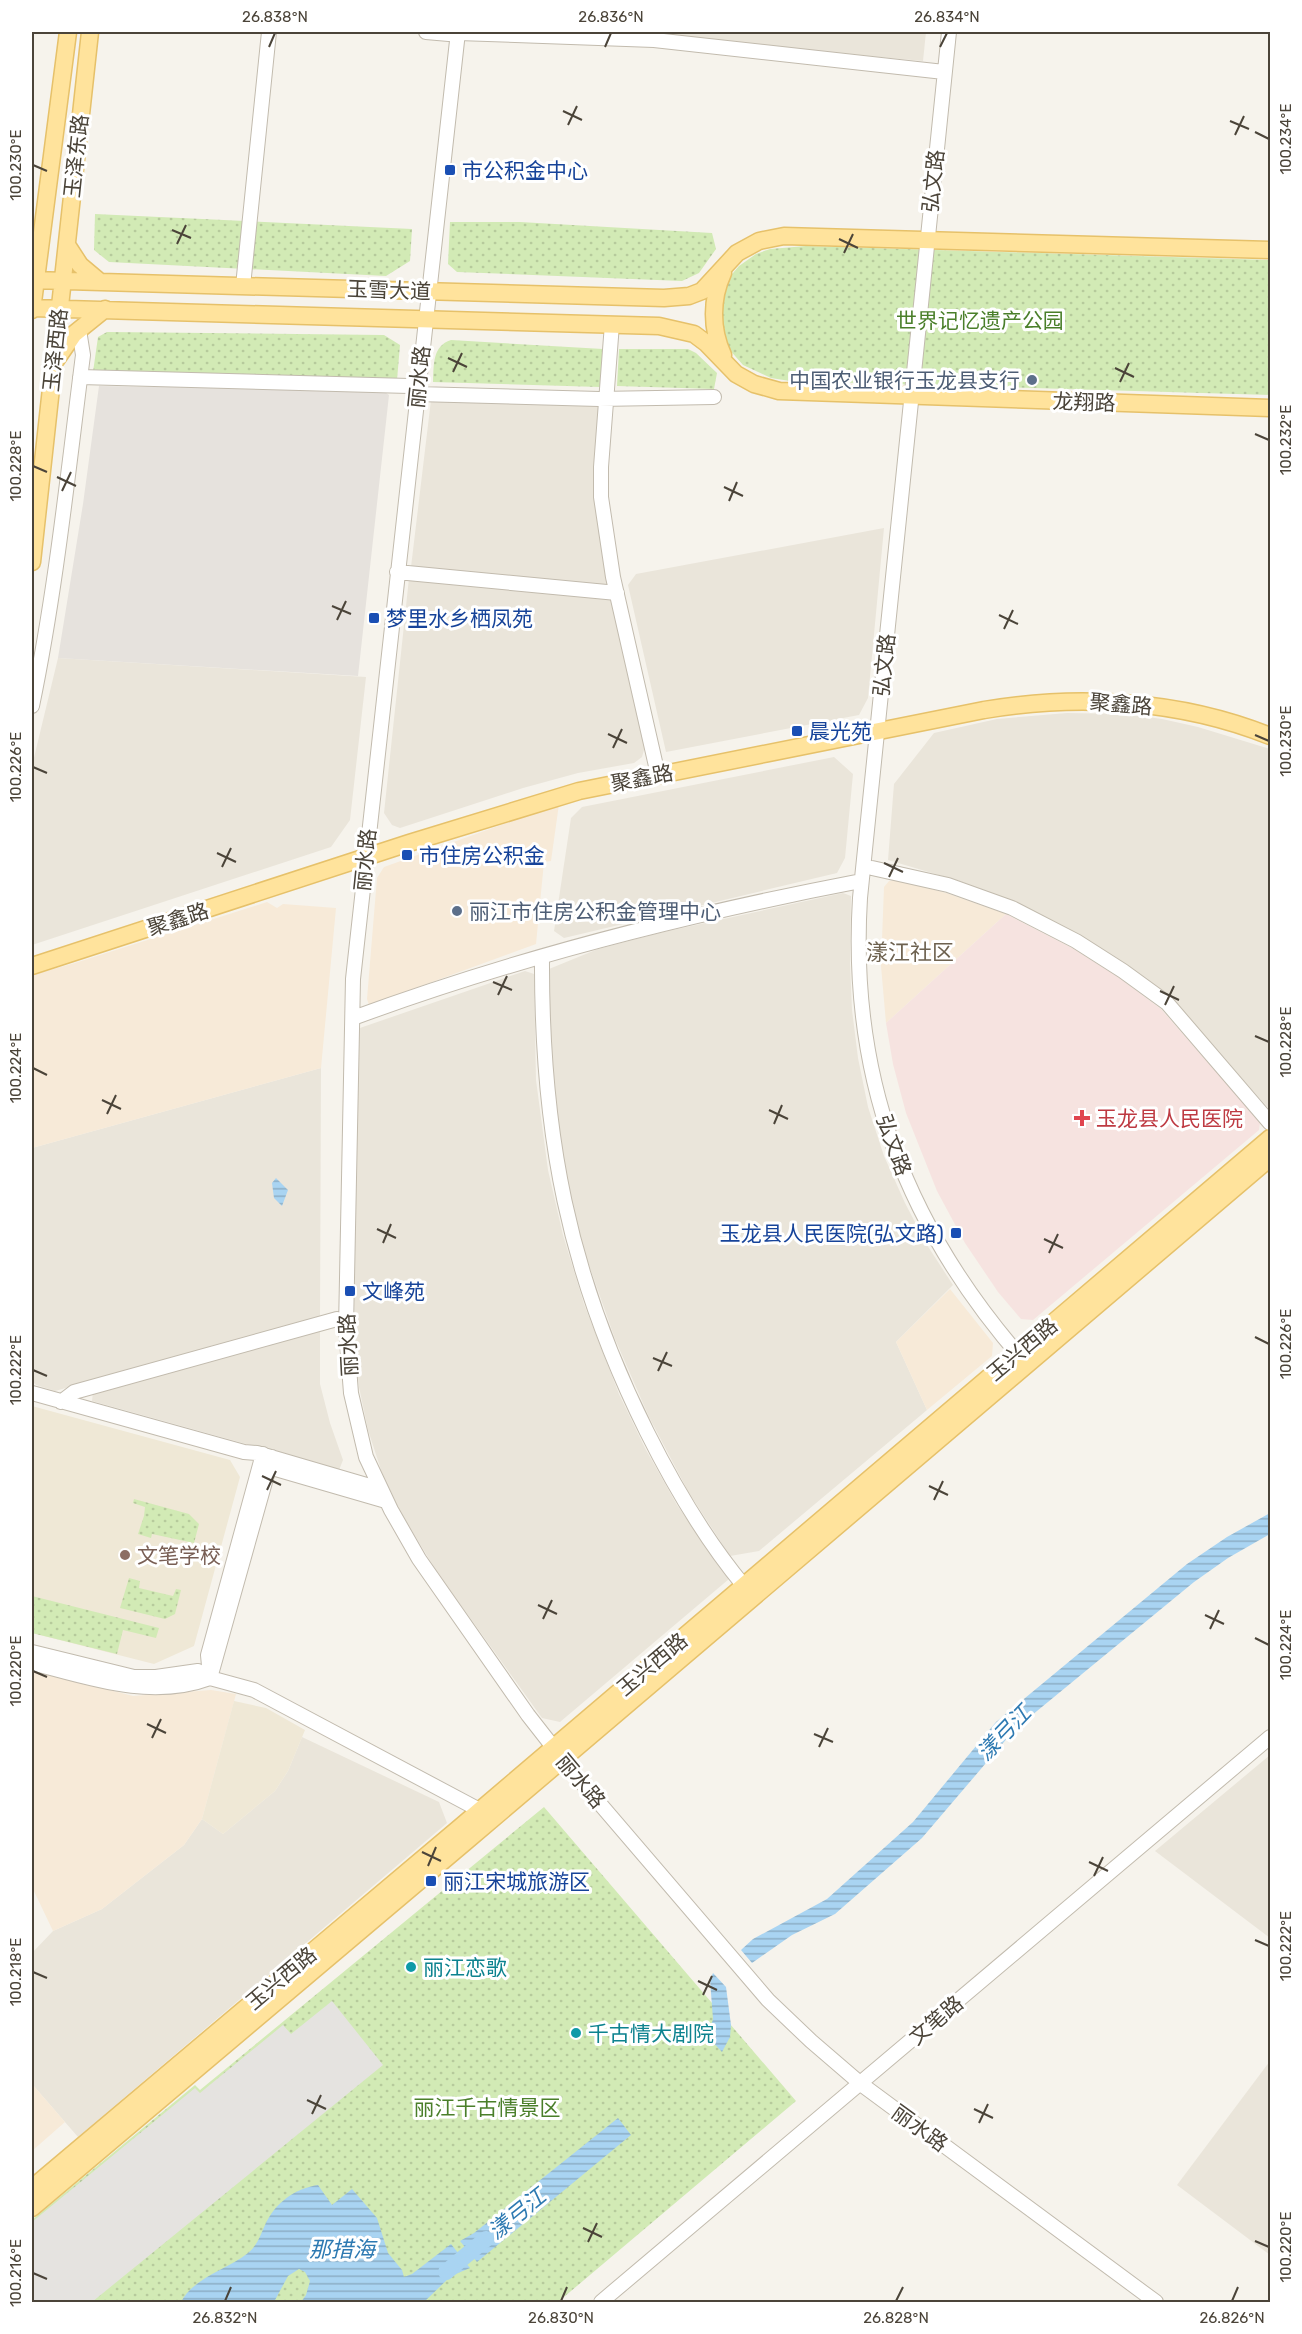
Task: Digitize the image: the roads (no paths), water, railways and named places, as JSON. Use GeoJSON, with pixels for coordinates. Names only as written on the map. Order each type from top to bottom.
{"type":"FeatureCollection","features":[{"type":"Feature","properties":{"kind":"main road","name":"玉泽东路"},"geometry":{"type":"LineString","coordinates":[[33,280],[68,32]]}},
{"type":"Feature","properties":{"kind":"main road","name":"玉泽东路"},"geometry":{"type":"LineString","coordinates":[[63,280],[90,32]]}},
{"type":"Feature","properties":{"kind":"main road"},"geometry":{"type":"LineString","coordinates":[[726,362],[718,342],[714,310],[720,278],[730,259],[751,245],[775,237],[806,235],[1270,250]]}},
{"type":"Feature","properties":{"kind":"main road"},"geometry":{"type":"LineString","coordinates":[[67,245],[80,265],[99,281]]}},
{"type":"Feature","properties":{"kind":"main road","name":"玉雪大道"},"geometry":{"type":"LineString","coordinates":[[33,280],[664,298],[689,296],[702,291],[730,259]]}},
{"type":"Feature","properties":{"kind":"main road","name":"玉泽西路"},"geometry":{"type":"LineString","coordinates":[[32,309],[33,280]]}},
{"type":"Feature","properties":{"kind":"main road","name":"玉泽西路"},"geometry":{"type":"LineString","coordinates":[[32,562],[63,280]]}},
{"type":"Feature","properties":{"kind":"main road","name":"玉雪大道"},"geometry":{"type":"LineString","coordinates":[[32,309],[105,309],[659,326],[688,332],[706,343],[726,362]]}},
{"type":"Feature","properties":{"kind":"main road"},"geometry":{"type":"LineString","coordinates":[[54,364],[67,343],[79,330],[105,309]]}},
{"type":"Feature","properties":{"kind":"main road","name":"龙翔路"},"geometry":{"type":"LineString","coordinates":[[726,362],[745,379],[761,387],[779,391],[1270,408]]}},
{"type":"Feature","properties":{"kind":"main road","name":"聚鑫路"},"geometry":{"type":"LineString","coordinates":[[32,957],[362,854],[579,791],[1004,698],[1074,692],[1126,694],[1177,701],[1224,711],[1270,726]]}},
{"type":"Feature","properties":{"kind":"main road","name":"聚鑫路"},"geometry":{"type":"LineString","coordinates":[[32,966],[576,782],[656,766],[882,726],[1048,702],[1125,703],[1175,710],[1221,720],[1270,736]]}},
{"type":"Feature","properties":{"kind":"main road","name":"玉兴西路"},"geometry":{"type":"LineString","coordinates":[[32,2188],[555,1757],[1026,1356],[1270,1138]]}},
{"type":"Feature","properties":{"kind":"main road","name":"玉兴西路"},"geometry":{"type":"LineString","coordinates":[[555,1757],[744,1586],[1270,1158]]}},
{"type":"Feature","properties":{"kind":"main road","name":"玉兴西路"},"geometry":{"type":"LineString","coordinates":[[32,2208],[487,1814]]}},
{"type":"Feature","properties":{"kind":"street"},"geometry":{"type":"LineString","coordinates":[[243,286],[269,32]]}},
{"type":"Feature","properties":{"kind":"street"},"geometry":{"type":"LineString","coordinates":[[426,32],[630,35],[944,72]]}},
{"type":"Feature","properties":{"kind":"street","name":"弘文路"},"geometry":{"type":"LineString","coordinates":[[932,239],[948,32]]}},
{"type":"Feature","properties":{"kind":"street","name":"弘文路"},"geometry":{"type":"LineString","coordinates":[[957,32],[932,239],[882,726],[861,881],[858,944],[862,1016],[870,1069],[892,1145],[916,1202],[946,1255],[979,1306],[1026,1356]]}},
{"type":"Feature","properties":{"kind":"street","name":"丽水路"},"geometry":{"type":"LineString","coordinates":[[378,1493],[360,1436],[351,1393],[346,1350],[353,979],[362,854],[454,33]]}},
{"type":"Feature","properties":{"kind":"street"},"geometry":{"type":"LineString","coordinates":[[612,324],[601,489],[617,593],[656,766]]}},
{"type":"Feature","properties":{"kind":"street"},"geometry":{"type":"LineString","coordinates":[[32,706],[54,586],[83,355],[79,330]]}},
{"type":"Feature","properties":{"kind":"street"},"geometry":{"type":"LineString","coordinates":[[80,377],[606,399],[714,397]]}},
{"type":"Feature","properties":{"kind":"street","name":"丽水路"},"geometry":{"type":"LineString","coordinates":[[413,390],[397,572],[344,979],[337,1319],[339,1372],[346,1416],[358,1460],[434,1582],[555,1757],[768,2000],[857,2087],[1141,2302]]}},
{"type":"Feature","properties":{"kind":"street"},"geometry":{"type":"LineString","coordinates":[[397,572],[617,593]]}},
{"type":"Feature","properties":{"kind":"street","name":"弘文路"},"geometry":{"type":"LineString","coordinates":[[882,726],[867,921],[868,989],[874,1041],[892,1118],[912,1170],[943,1233],[986,1301],[1026,1356]]}},
{"type":"Feature","properties":{"kind":"street"},"geometry":{"type":"LineString","coordinates":[[872,868],[927,879],[991,900],[1052,928],[1107,961],[1167,1003],[1270,1123]]}},
{"type":"Feature","properties":{"kind":"street"},"geometry":{"type":"LineString","coordinates":[[353,1018],[440,987],[542,957],[734,907],[861,881]]}},
{"type":"Feature","properties":{"kind":"street"},"geometry":{"type":"LineString","coordinates":[[542,957],[543,1019],[549,1108],[563,1200],[580,1267],[619,1372],[653,1445],[711,1542],[744,1586]]}},
{"type":"Feature","properties":{"kind":"street"},"geometry":{"type":"LineString","coordinates":[[61,1402],[74,1392],[337,1319]]}},
{"type":"Feature","properties":{"kind":"street"},"geometry":{"type":"LineString","coordinates":[[32,1394],[244,1452],[266,1461],[378,1493]]}},
{"type":"Feature","properties":{"kind":"street"},"geometry":{"type":"LineString","coordinates":[[210,1678],[208,1655],[266,1461]]}},
{"type":"Feature","properties":{"kind":"street"},"geometry":{"type":"LineString","coordinates":[[32,1652],[124,1675],[156,1677],[198,1671],[210,1678],[254,1690],[487,1814]]}},
{"type":"Feature","properties":{"kind":"street"},"geometry":{"type":"LineString","coordinates":[[32,1663],[133,1688],[156,1688],[199,1682],[210,1678]]}},
{"type":"Feature","properties":{"kind":"street","name":"文笔路"},"geometry":{"type":"LineString","coordinates":[[601,2302],[1270,1737]]}},
{"type":"Feature","properties":{"kind":"street","name":"丽水路"},"geometry":{"type":"LineString","coordinates":[[857,2087],[1156,2302]]}},
{"type":"Feature","properties":{"kind":"water"},"geometry":{"type":"Polygon","coordinates":[[[276,1178],[288,1190],[282,1206],[274,1198],[272,1183],[276,1178]]]}},
{"type":"Feature","properties":{"kind":"water"},"geometry":{"type":"Polygon","coordinates":[[[1270,1513],[1270,1534],[1228,1558],[1194,1582],[1015,1729],[922,1838],[835,1914],[792,1935],[752,1963],[741,1950],[753,1939],[827,1899],[913,1822],[996,1722],[1187,1564],[1227,1537],[1270,1513]]]}},
{"type":"Feature","properties":{"kind":"water"},"geometry":{"type":"Polygon","coordinates":[[[713,1973],[726,1987],[731,2025],[730,2037],[722,2052],[708,2037],[713,2019],[710,1980],[713,1973]]]}},
{"type":"Feature","properties":{"kind":"water"},"geometry":{"type":"Polygon","coordinates":[[[618,2118],[631,2135],[477,2262],[460,2241],[474,2233],[618,2118]]]}},
{"type":"Feature","properties":{"kind":"water","name":"那措海"},"geometry":{"type":"Polygon","coordinates":[[[318,2185],[332,2205],[352,2189],[377,2218],[388,2253],[402,2270],[404,2277],[412,2274],[451,2244],[470,2268],[451,2276],[424,2302],[301,2302],[306,2295],[310,2281],[305,2272],[299,2269],[288,2276],[274,2302],[181,2302],[187,2293],[202,2280],[240,2259],[251,2250],[269,2217],[286,2198],[318,2185]]]}},
{"type":"Feature","properties":{"kind":"waterway","name":"漾弓江"},"geometry":{"type":"LineString","coordinates":[[446,2272],[486,2239]]}},
{"type":"Feature","properties":{"kind":"place","name":"市公积金中心"},"geometry":{"type":"Point","coordinates":[450,170]}},
{"type":"Feature","properties":{"kind":"place","name":"中国农业银行玉龙县支行"},"geometry":{"type":"Point","coordinates":[1032,380]}},
{"type":"Feature","properties":{"kind":"place","name":"梦里水乡栖凤苑"},"geometry":{"type":"Point","coordinates":[374,618]}},
{"type":"Feature","properties":{"kind":"place","name":"晨光苑"},"geometry":{"type":"Point","coordinates":[797,731]}},
{"type":"Feature","properties":{"kind":"place","name":"市住房公积金"},"geometry":{"type":"Point","coordinates":[407,855]}},
{"type":"Feature","properties":{"kind":"place","name":"丽江市住房公积金管理中心"},"geometry":{"type":"Point","coordinates":[457,911]}},
{"type":"Feature","properties":{"kind":"place","name":"玉龙县人民医院"},"geometry":{"type":"Point","coordinates":[1082,1118]}},
{"type":"Feature","properties":{"kind":"place","name":"玉龙县人民医院(弘文路)"},"geometry":{"type":"Point","coordinates":[956,1233]}},
{"type":"Feature","properties":{"kind":"place","name":"文峰苑"},"geometry":{"type":"Point","coordinates":[350,1291]}},
{"type":"Feature","properties":{"kind":"place","name":"文笔学校"},"geometry":{"type":"Point","coordinates":[125,1555]}},
{"type":"Feature","properties":{"kind":"place","name":"丽江宋城旅游区"},"geometry":{"type":"Point","coordinates":[431,1881]}},
{"type":"Feature","properties":{"kind":"place","name":"丽江恋歌"},"geometry":{"type":"Point","coordinates":[411,1967]}},
{"type":"Feature","properties":{"kind":"place","name":"千古情大剧院"},"geometry":{"type":"Point","coordinates":[576,2033]}},
{"type":"Feature","properties":{"kind":"district","name":"漾江社区"},"geometry":{"type":"Point","coordinates":[910,952]}},
{"type":"Feature","properties":{"kind":"park label","name":"世界记忆遗产公园"},"geometry":{"type":"Point","coordinates":[980,320]}},
{"type":"Feature","properties":{"kind":"park label","name":"丽江千古情景区"},"geometry":{"type":"Point","coordinates":[487,2107]}}]}
